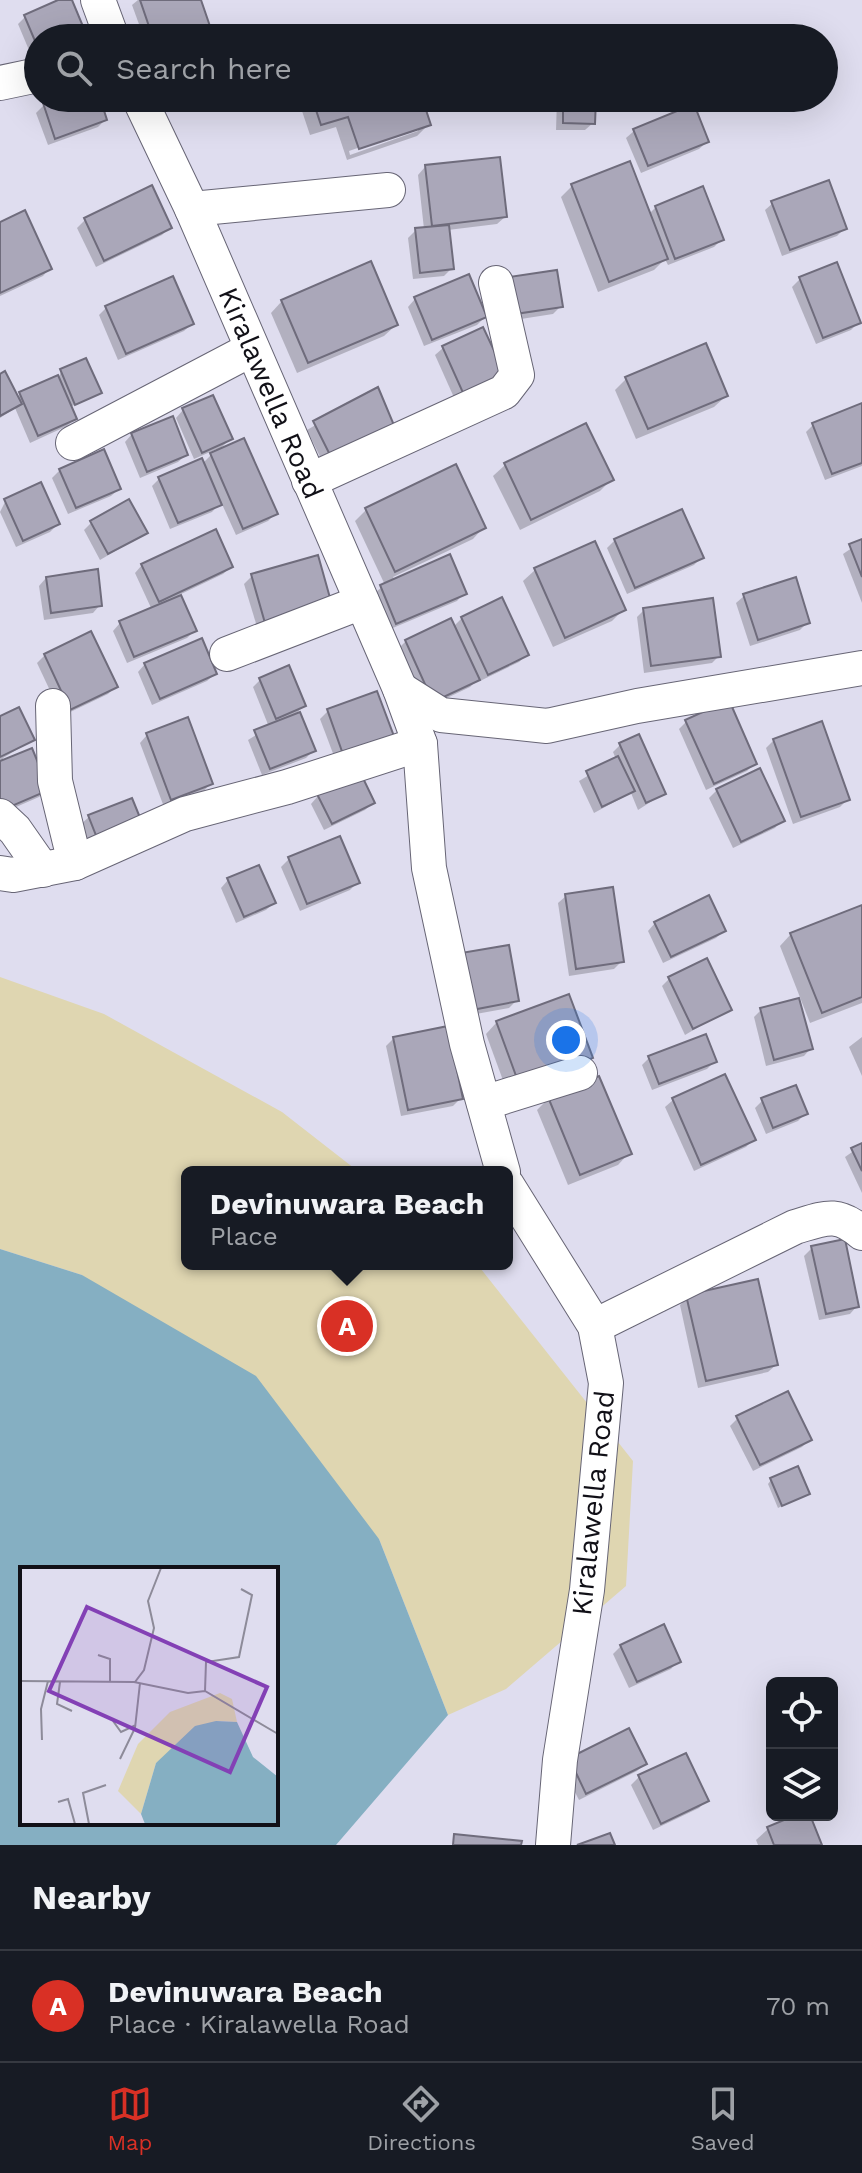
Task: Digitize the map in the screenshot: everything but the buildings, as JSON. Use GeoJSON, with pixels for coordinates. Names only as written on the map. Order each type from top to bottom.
{"type":"FeatureCollection","features":[{"type":"Feature","properties":{"kind":"street"},"geometry":{"type":"LineString","coordinates":[[98,0],[107,24]]}},
{"type":"Feature","properties":{"kind":"street"},"geometry":{"type":"LineString","coordinates":[[0,83],[24,78]]}},
{"type":"Feature","properties":{"kind":"street","name":"Kiralawella Road"},"geometry":{"type":"LineString","coordinates":[[146,112],[192,209],[400,689],[420,744],[429,868],[467,1044],[501,1166]]}},
{"type":"Feature","properties":{"kind":"street"},"geometry":{"type":"LineString","coordinates":[[192,209],[388,190]]}},
{"type":"Feature","properties":{"kind":"street"},"geometry":{"type":"LineString","coordinates":[[309,481],[504,392],[517,375],[496,283]]}},
{"type":"Feature","properties":{"kind":"street"},"geometry":{"type":"LineString","coordinates":[[73,443],[252,349]]}},
{"type":"Feature","properties":{"kind":"street"},"geometry":{"type":"LineString","coordinates":[[227,654],[362,602]]}},
{"type":"Feature","properties":{"kind":"street"},"geometry":{"type":"LineString","coordinates":[[400,689],[441,715],[547,726],[637,706],[862,668]]}},
{"type":"Feature","properties":{"kind":"street"},"geometry":{"type":"LineString","coordinates":[[53,706],[50,718],[59,866]]}},
{"type":"Feature","properties":{"kind":"street"},"geometry":{"type":"LineString","coordinates":[[0,873],[13,875],[59,866],[185,814],[287,787],[420,744]]}},
{"type":"Feature","properties":{"kind":"street"},"geometry":{"type":"LineString","coordinates":[[0,816],[59,866]]}},
{"type":"Feature","properties":{"kind":"street"},"geometry":{"type":"LineString","coordinates":[[484,1103],[580,1073]]}},
{"type":"Feature","properties":{"kind":"street","name":"Kiralawella Road"},"geometry":{"type":"LineString","coordinates":[[513,1195],[595,1326],[606,1383],[587,1590],[560,1760],[553,1845]]}},
{"type":"Feature","properties":{"kind":"street"},"geometry":{"type":"LineString","coordinates":[[595,1326],[795,1227],[829,1217],[847,1220],[862,1233]]}},
{"type":"Feature","properties":{"kind":"sand"},"geometry":{"type":"Polygon","coordinates":[[[0,977],[104,1014],[282,1112],[351,1166],[181,1166],[181,1270],[482,1270],[633,1461],[626,1586],[506,1689],[448,1715],[379,1539],[82,1275],[0,1249],[0,977]]]}},
{"type":"Feature","properties":{"kind":"water"},"geometry":{"type":"Polygon","coordinates":[[[0,1249],[82,1275],[256,1376],[379,1539],[448,1715],[336,1845],[0,1845],[0,1249]]]}},
{"type":"Feature","properties":{"kind":"place","name":"Devinuwara Beach"},"geometry":{"type":"Point","coordinates":[347,1326]}}]}
